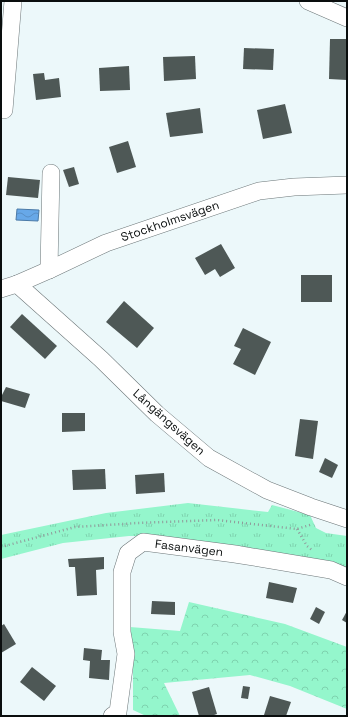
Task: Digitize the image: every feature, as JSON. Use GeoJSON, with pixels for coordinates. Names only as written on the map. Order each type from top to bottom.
{"type":"FeatureCollection","features":[{"type":"Feature","properties":{"kind":"street"},"geometry":{"type":"LineString","coordinates":[[1,110],[4,110],[13,1]]}},
{"type":"Feature","properties":{"kind":"street"},"geometry":{"type":"LineString","coordinates":[[308,1],[347,18]]}},
{"type":"Feature","properties":{"kind":"street"},"geometry":{"type":"LineString","coordinates":[[49,270],[51,173]]}},
{"type":"Feature","properties":{"kind":"street","name":"Stockholmsvägen"},"geometry":{"type":"LineString","coordinates":[[1,289],[17,284],[49,270],[106,243],[259,191],[294,187],[347,185]]}},
{"type":"Feature","properties":{"kind":"street","name":"Långängsvägen"},"geometry":{"type":"LineString","coordinates":[[17,284],[101,359],[157,414],[209,458],[267,490],[345,518]]}},
{"type":"Feature","properties":{"kind":"street"},"geometry":{"type":"LineString","coordinates":[[311,507],[324,522],[345,518]]}},
{"type":"Feature","properties":{"kind":"street","name":"Fasanvägen"},"geometry":{"type":"LineString","coordinates":[[119,715],[126,654],[122,632],[122,572],[128,553],[143,542],[235,554],[324,568],[347,577]]}},
{"type":"Feature","properties":{"kind":"path"},"geometry":{"type":"LineString","coordinates":[[1,548],[75,527],[217,520],[297,529],[324,522]]}},
{"type":"Feature","properties":{"kind":"green space"},"geometry":{"type":"Polygon","coordinates":[[[188,503],[268,512],[272,505],[310,515],[316,528],[326,533],[347,536],[347,570],[157,536],[129,536],[63,543],[1,559],[1,535],[106,513],[188,503]]]}},
{"type":"Feature","properties":{"kind":"green space"},"geometry":{"type":"Polygon","coordinates":[[[189,602],[285,624],[347,647],[347,709],[290,686],[250,675],[164,683],[180,716],[146,716],[133,710],[133,659],[130,627],[180,631],[189,602]]]}},
{"type":"Feature","properties":{"kind":"water"},"geometry":{"type":"Polygon","coordinates":[[[17,209],[39,210],[38,221],[16,220],[17,209]]]}},
{"type":"Feature","properties":{"kind":"building"},"geometry":{"type":"Polygon","coordinates":[[[330,39],[347,39],[347,80],[329,79],[330,39]]]}},
{"type":"Feature","properties":{"kind":"building"},"geometry":{"type":"Polygon","coordinates":[[[244,48],[274,49],[273,70],[243,69],[244,48]]]}},
{"type":"Feature","properties":{"kind":"building"},"geometry":{"type":"Polygon","coordinates":[[[195,56],[196,79],[164,81],[163,57],[195,56]]]}},
{"type":"Feature","properties":{"kind":"building"},"geometry":{"type":"Polygon","coordinates":[[[129,66],[130,90],[100,91],[99,68],[129,66]]]}},
{"type":"Feature","properties":{"kind":"building"},"geometry":{"type":"Polygon","coordinates":[[[44,73],[45,80],[59,78],[61,97],[36,100],[33,74],[44,73]]]}},
{"type":"Feature","properties":{"kind":"building"},"geometry":{"type":"Polygon","coordinates":[[[285,104],[292,133],[263,139],[257,110],[285,104]]]}},
{"type":"Feature","properties":{"kind":"building"},"geometry":{"type":"Polygon","coordinates":[[[200,108],[203,133],[170,137],[166,113],[200,108]]]}},
{"type":"Feature","properties":{"kind":"building"},"geometry":{"type":"Polygon","coordinates":[[[128,141],[136,167],[117,173],[109,147],[128,141]]]}},
{"type":"Feature","properties":{"kind":"building"},"geometry":{"type":"Polygon","coordinates":[[[74,167],[79,184],[69,187],[63,170],[74,167]]]}},
{"type":"Feature","properties":{"kind":"building"},"geometry":{"type":"Polygon","coordinates":[[[8,177],[40,180],[38,198],[6,195],[8,177]]]}},
{"type":"Feature","properties":{"kind":"building"},"geometry":{"type":"Polygon","coordinates":[[[221,244],[235,268],[220,277],[215,269],[205,275],[195,258],[221,244]]]}},
{"type":"Feature","properties":{"kind":"building"},"geometry":{"type":"Polygon","coordinates":[[[301,275],[332,275],[332,302],[301,302],[301,275]]]}},
{"type":"Feature","properties":{"kind":"building"},"geometry":{"type":"Polygon","coordinates":[[[124,301],[154,328],[137,348],[106,322],[124,301]]]}},
{"type":"Feature","properties":{"kind":"building"},"geometry":{"type":"Polygon","coordinates":[[[22,314],[57,346],[45,359],[10,327],[22,314]]]}},
{"type":"Feature","properties":{"kind":"building"},"geometry":{"type":"Polygon","coordinates":[[[243,328],[271,342],[255,375],[233,364],[241,349],[234,346],[243,328]]]}},
{"type":"Feature","properties":{"kind":"building"},"geometry":{"type":"Polygon","coordinates":[[[6,387],[30,394],[25,408],[1,401],[1,397],[6,387]]]}},
{"type":"Feature","properties":{"kind":"building"},"geometry":{"type":"Polygon","coordinates":[[[62,413],[85,413],[85,431],[62,432],[62,413]]]}},
{"type":"Feature","properties":{"kind":"building"},"geometry":{"type":"Polygon","coordinates":[[[300,419],[318,421],[313,459],[295,456],[300,419]]]}},
{"type":"Feature","properties":{"kind":"building"},"geometry":{"type":"Polygon","coordinates":[[[325,458],[338,465],[332,478],[319,472],[325,458]]]}},
{"type":"Feature","properties":{"kind":"building"},"geometry":{"type":"Polygon","coordinates":[[[105,469],[106,489],[73,490],[72,470],[105,469]]]}},
{"type":"Feature","properties":{"kind":"building"},"geometry":{"type":"Polygon","coordinates":[[[164,473],[165,492],[136,494],[135,475],[164,473]]]}},
{"type":"Feature","properties":{"kind":"building"},"geometry":{"type":"Polygon","coordinates":[[[104,557],[104,569],[96,570],[97,595],[77,596],[75,567],[69,567],[68,559],[104,557]]]}},
{"type":"Feature","properties":{"kind":"building"},"geometry":{"type":"Polygon","coordinates":[[[269,582],[297,588],[293,603],[266,598],[269,582]]]}},
{"type":"Feature","properties":{"kind":"building"},"geometry":{"type":"Polygon","coordinates":[[[152,601],[175,602],[175,615],[151,614],[152,601]]]}},
{"type":"Feature","properties":{"kind":"building"},"geometry":{"type":"Polygon","coordinates":[[[316,607],[325,612],[319,624],[310,619],[316,607]]]}},
{"type":"Feature","properties":{"kind":"building"},"geometry":{"type":"Polygon","coordinates":[[[347,611],[347,623],[342,620],[347,611]]]}},
{"type":"Feature","properties":{"kind":"building"},"geometry":{"type":"Polygon","coordinates":[[[4,624],[16,644],[1,653],[1,626],[4,624]]]}},
{"type":"Feature","properties":{"kind":"building"},"geometry":{"type":"Polygon","coordinates":[[[84,648],[102,650],[101,660],[110,660],[109,680],[89,678],[90,661],[83,660],[84,648]]]}},
{"type":"Feature","properties":{"kind":"building"},"geometry":{"type":"Polygon","coordinates":[[[32,667],[56,686],[44,701],[20,682],[32,667]]]}},
{"type":"Feature","properties":{"kind":"building"},"geometry":{"type":"Polygon","coordinates":[[[243,686],[250,687],[248,699],[241,698],[243,686]]]}},
{"type":"Feature","properties":{"kind":"building"},"geometry":{"type":"Polygon","coordinates":[[[209,687],[217,714],[211,716],[199,716],[192,692],[209,687]]]}},
{"type":"Feature","properties":{"kind":"building"},"geometry":{"type":"Polygon","coordinates":[[[270,696],[291,702],[286,716],[264,715],[270,696]]]}}]}
